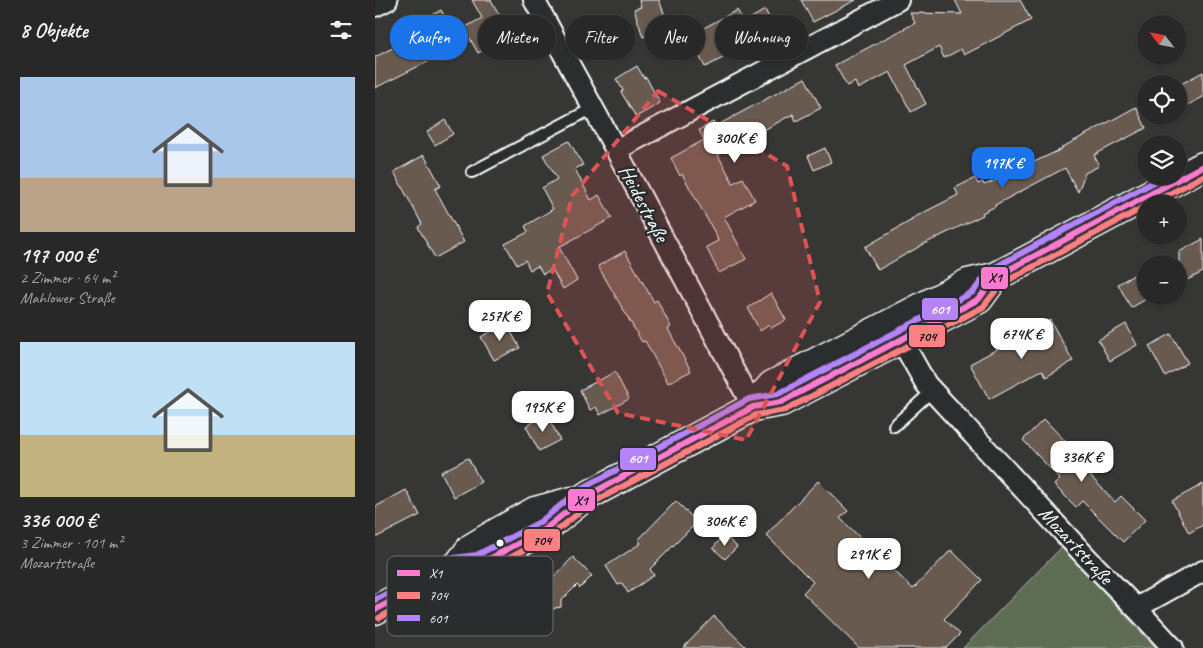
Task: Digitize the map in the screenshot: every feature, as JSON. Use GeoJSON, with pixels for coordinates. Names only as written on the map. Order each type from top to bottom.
{"type":"FeatureCollection","features":[{"type":"Feature","properties":{"kind":"main road"},"geometry":{"type":"LineString","coordinates":[[495,556],[545,530],[585,497],[753,407],[781,402],[896,332],[979,300],[995,277],[1203,166]]}},
{"type":"Feature","properties":{"kind":"main road"},"geometry":{"type":"LineString","coordinates":[[375,610],[387,604]]}},
{"type":"Feature","properties":{"kind":"street"},"geometry":{"type":"LineString","coordinates":[[375,6],[387,0]]}},
{"type":"Feature","properties":{"kind":"street","name":"Heidestraße"},"geometry":{"type":"LineString","coordinates":[[534,0],[753,407]]}},
{"type":"Feature","properties":{"kind":"street"},"geometry":{"type":"LineString","coordinates":[[616,150],[898,0]]}},
{"type":"Feature","properties":{"kind":"street","name":"Mozartstraße"},"geometry":{"type":"LineString","coordinates":[[896,332],[926,384],[1173,648]]}},
{"type":"Feature","properties":{"kind":"street"},"geometry":{"type":"LineString","coordinates":[[1136,608],[1203,571]]}},
{"type":"Feature","properties":{"kind":"lane"},"geometry":{"type":"LineString","coordinates":[[473,172],[593,108]]}},
{"type":"Feature","properties":{"kind":"lane"},"geometry":{"type":"LineString","coordinates":[[895,426],[933,391]]}},
{"type":"Feature","properties":{"kind":"highlighted area"},"geometry":{"type":"Polygon","coordinates":[[[658,91],[787,166],[820,302],[746,440],[618,413],[547,293],[572,196],[658,91]]]}},
{"type":"Feature","properties":{"kind":"green space"},"geometry":{"type":"Polygon","coordinates":[[[1062,547],[1156,648],[963,648],[1062,547]]]}},
{"type":"Feature","properties":{"kind":"building"},"geometry":{"type":"Polygon","coordinates":[[[472,0],[491,0],[499,15],[480,15],[472,0]]]}},
{"type":"Feature","properties":{"kind":"building"},"geometry":{"type":"Polygon","coordinates":[[[639,0],[659,0],[665,15],[645,15],[645,36],[643,37],[634,9],[641,7],[639,0]]]}},
{"type":"Feature","properties":{"kind":"building"},"geometry":{"type":"Polygon","coordinates":[[[801,0],[856,0],[813,22],[801,0]]]}},
{"type":"Feature","properties":{"kind":"building"},"geometry":{"type":"Polygon","coordinates":[[[955,0],[1020,0],[1031,20],[964,55],[961,49],[944,58],[939,47],[906,65],[926,104],[911,112],[890,72],[858,89],[855,82],[847,86],[835,65],[915,23],[910,13],[962,14],[955,0]]]}},
{"type":"Feature","properties":{"kind":"building"},"geometry":{"type":"Polygon","coordinates":[[[441,10],[444,15],[432,15],[441,10]]]}},
{"type":"Feature","properties":{"kind":"building"},"geometry":{"type":"Polygon","coordinates":[[[737,10],[740,15],[728,15],[737,10]]]}},
{"type":"Feature","properties":{"kind":"building"},"geometry":{"type":"Polygon","coordinates":[[[765,10],[768,15],[756,15],[765,10]]]}},
{"type":"Feature","properties":{"kind":"building"},"geometry":{"type":"Polygon","coordinates":[[[478,20],[478,53],[468,35],[468,26],[478,20]]]}},
{"type":"Feature","properties":{"kind":"building"},"geometry":{"type":"Polygon","coordinates":[[[715,22],[715,60],[719,60],[705,67],[701,60],[705,60],[705,27],[715,22]]]}},
{"type":"Feature","properties":{"kind":"building"},"geometry":{"type":"Polygon","coordinates":[[[390,49],[390,60],[429,61],[375,88],[375,57],[390,49]]]}},
{"type":"Feature","properties":{"kind":"building"},"geometry":{"type":"Polygon","coordinates":[[[637,66],[644,78],[646,77],[660,103],[636,117],[621,92],[623,90],[616,79],[637,66]]]}},
{"type":"Feature","properties":{"kind":"building"},"geometry":{"type":"Polygon","coordinates":[[[1203,72],[1203,97],[1187,106],[1187,81],[1203,72]]]}},
{"type":"Feature","properties":{"kind":"building"},"geometry":{"type":"Polygon","coordinates":[[[805,78],[821,108],[796,121],[793,114],[718,155],[733,183],[743,178],[755,200],[724,217],[746,259],[719,273],[706,247],[718,241],[716,235],[671,158],[704,140],[699,130],[713,122],[716,126],[805,78]]]}},
{"type":"Feature","properties":{"kind":"building"},"geometry":{"type":"Polygon","coordinates":[[[1136,107],[1137,125],[1145,125],[1146,128],[1094,155],[1099,166],[1085,173],[1078,192],[1065,168],[995,205],[982,213],[983,215],[924,244],[878,270],[865,247],[911,219],[958,195],[955,188],[975,178],[978,184],[983,182],[984,185],[1012,174],[1009,167],[1030,156],[1034,162],[1136,107]]]}},
{"type":"Feature","properties":{"kind":"building"},"geometry":{"type":"Polygon","coordinates":[[[445,120],[453,134],[435,145],[427,132],[445,120]]]}},
{"type":"Feature","properties":{"kind":"building"},"geometry":{"type":"Polygon","coordinates":[[[569,141],[583,165],[575,169],[591,200],[599,195],[612,218],[559,247],[577,280],[563,289],[552,269],[543,274],[538,266],[530,270],[525,260],[517,265],[505,244],[528,232],[525,226],[553,209],[542,188],[557,179],[543,155],[569,141]]]}},
{"type":"Feature","properties":{"kind":"building"},"geometry":{"type":"Polygon","coordinates":[[[825,148],[831,162],[814,170],[808,156],[825,148]]]}},
{"type":"Feature","properties":{"kind":"building"},"geometry":{"type":"Polygon","coordinates":[[[424,155],[441,186],[435,189],[464,242],[435,258],[418,227],[422,224],[394,172],[424,155]]]}},
{"type":"Feature","properties":{"kind":"building"},"geometry":{"type":"Polygon","coordinates":[[[1203,239],[1203,272],[1187,280],[1187,255],[1179,255],[1179,252],[1203,239]]]}},
{"type":"Feature","properties":{"kind":"building"},"geometry":{"type":"Polygon","coordinates":[[[625,251],[654,302],[657,300],[671,327],[668,329],[691,371],[668,383],[645,341],[642,342],[598,266],[625,251]]]}},
{"type":"Feature","properties":{"kind":"building"},"geometry":{"type":"Polygon","coordinates":[[[1137,273],[1137,304],[1131,308],[1118,284],[1137,273]]]}},
{"type":"Feature","properties":{"kind":"building"},"geometry":{"type":"Polygon","coordinates":[[[771,293],[786,320],[771,328],[769,325],[760,331],[748,308],[771,293]]]}},
{"type":"Feature","properties":{"kind":"building"},"geometry":{"type":"Polygon","coordinates":[[[1050,320],[1073,361],[1046,377],[1042,370],[989,399],[970,364],[1050,320]]]}},
{"type":"Feature","properties":{"kind":"building"},"geometry":{"type":"Polygon","coordinates":[[[506,323],[520,348],[494,360],[481,337],[506,323]]]}},
{"type":"Feature","properties":{"kind":"building"},"geometry":{"type":"Polygon","coordinates":[[[1126,324],[1137,345],[1110,361],[1098,340],[1126,324]]]}},
{"type":"Feature","properties":{"kind":"building"},"geometry":{"type":"Polygon","coordinates":[[[1171,334],[1188,363],[1165,376],[1149,346],[1171,334]]]}},
{"type":"Feature","properties":{"kind":"building"},"geometry":{"type":"Polygon","coordinates":[[[615,372],[629,399],[600,415],[596,407],[590,410],[580,390],[615,372]]]}},
{"type":"Feature","properties":{"kind":"building"},"geometry":{"type":"Polygon","coordinates":[[[547,415],[560,440],[539,451],[526,426],[547,415]]]}},
{"type":"Feature","properties":{"kind":"building"},"geometry":{"type":"Polygon","coordinates":[[[1044,419],[1067,443],[1063,447],[1115,502],[1121,496],[1145,520],[1123,542],[1082,501],[1076,507],[1054,485],[1060,479],[1023,440],[1044,419]]]}},
{"type":"Feature","properties":{"kind":"building"},"geometry":{"type":"Polygon","coordinates":[[[468,458],[481,482],[454,497],[441,472],[468,458]]]}},
{"type":"Feature","properties":{"kind":"building"},"geometry":{"type":"Polygon","coordinates":[[[818,481],[848,511],[840,518],[913,589],[951,550],[982,580],[944,619],[960,634],[946,648],[859,648],[803,593],[813,582],[766,535],[818,481]]]}},
{"type":"Feature","properties":{"kind":"building"},"geometry":{"type":"Polygon","coordinates":[[[1203,484],[1203,525],[1189,533],[1172,501],[1203,484]]]}},
{"type":"Feature","properties":{"kind":"building"},"geometry":{"type":"Polygon","coordinates":[[[406,490],[420,515],[375,538],[375,507],[406,490]]]}},
{"type":"Feature","properties":{"kind":"building"},"geometry":{"type":"Polygon","coordinates":[[[676,501],[697,522],[650,569],[654,575],[628,593],[622,583],[618,585],[606,566],[641,543],[638,540],[676,501]]]}},
{"type":"Feature","properties":{"kind":"building"},"geometry":{"type":"Polygon","coordinates":[[[724,535],[737,547],[725,559],[713,548],[724,535]]]}},
{"type":"Feature","properties":{"kind":"building"},"geometry":{"type":"Polygon","coordinates":[[[573,557],[592,576],[580,588],[577,585],[561,601],[561,607],[553,610],[553,578],[573,557]]]}},
{"type":"Feature","properties":{"kind":"building"},"geometry":{"type":"Polygon","coordinates":[[[714,616],[747,648],[683,648],[714,616]]]}},
{"type":"Feature","properties":{"kind":"transit line","name":"X1"},"geometry":{"type":"LineString","coordinates":[[495,556],[545,529],[585,497],[753,407],[781,402],[979,299],[995,277],[1203,166]]}},
{"type":"Feature","properties":{"kind":"transit line","name":"704"},"geometry":{"type":"LineString","coordinates":[[1168,195],[1203,176]]}},
{"type":"Feature","properties":{"kind":"transit line","name":"601"},"geometry":{"type":"LineString","coordinates":[[469,556],[477,555],[540,522],[581,489],[749,399],[778,394],[973,292],[990,270],[1148,185]]}},
{"type":"Feature","properties":{"kind":"transit line","name":"704"},"geometry":{"type":"LineString","coordinates":[[513,556],[550,536],[590,504],[756,415],[785,410],[983,307],[1001,284],[1137,211]]}},
{"type":"Feature","properties":{"kind":"transit line","name":"601"},"geometry":{"type":"LineString","coordinates":[[375,600],[387,594]]}},
{"type":"Feature","properties":{"kind":"transit line","name":"X1"},"geometry":{"type":"LineString","coordinates":[[375,610],[387,604]]}},
{"type":"Feature","properties":{"kind":"transit line","name":"704"},"geometry":{"type":"LineString","coordinates":[[379,618],[387,614]]}}]}
